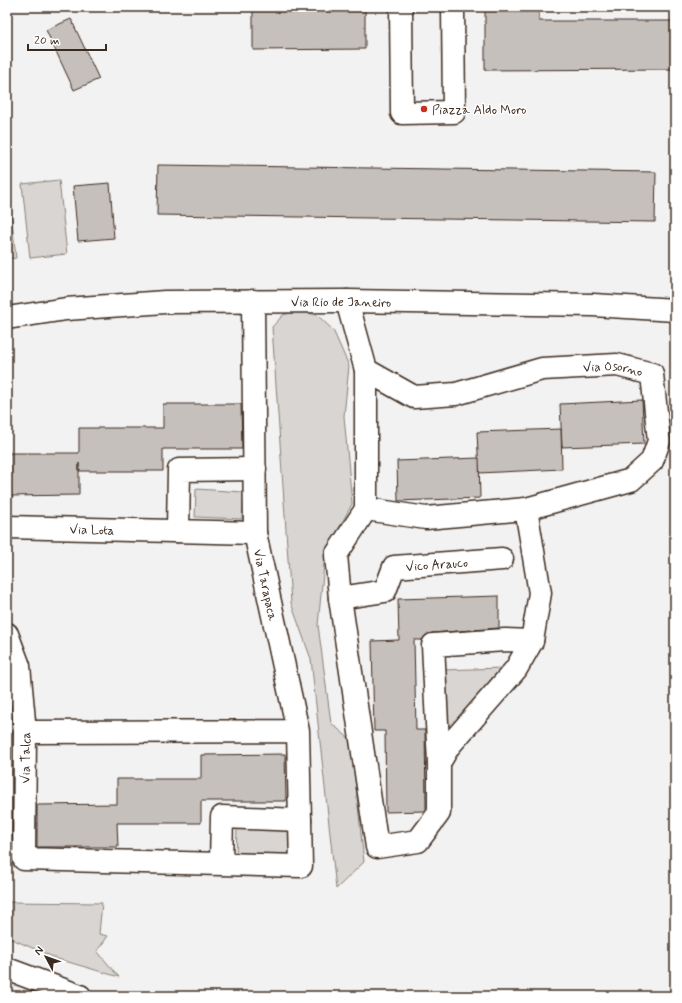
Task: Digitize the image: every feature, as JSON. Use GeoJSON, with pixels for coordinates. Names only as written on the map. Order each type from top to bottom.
{"type":"FeatureCollection","features":[{"type":"Feature","properties":{"kind":"street"},"geometry":{"type":"LineString","coordinates":[[401,7],[402,113],[454,112],[453,7]]}},
{"type":"Feature","properties":{"kind":"street","name":"Via Tarapaca"},"geometry":{"type":"LineString","coordinates":[[253,301],[255,533],[298,731],[301,866]]}},
{"type":"Feature","properties":{"kind":"street"},"geometry":{"type":"LineString","coordinates":[[347,301],[366,370],[366,509],[336,556],[340,598],[377,847],[418,841],[439,813],[439,763],[433,645],[505,640],[532,641]]}},
{"type":"Feature","properties":{"kind":"street","name":"Via Rio de Janeiro"},"geometry":{"type":"LineString","coordinates":[[7,318],[66,309],[165,302],[347,301],[594,305],[675,310]]}},
{"type":"Feature","properties":{"kind":"street","name":"Via Osorno"},"geometry":{"type":"LineString","coordinates":[[366,370],[414,397],[456,394],[542,369],[617,365],[652,374],[659,441],[652,461],[631,480],[526,509],[426,518],[366,509]]}},
{"type":"Feature","properties":{"kind":"street"},"geometry":{"type":"LineString","coordinates":[[178,531],[179,470],[255,469]]}},
{"type":"Feature","properties":{"kind":"street"},"geometry":{"type":"LineString","coordinates":[[439,763],[449,746],[516,669],[532,641],[540,593],[526,509]]}},
{"type":"Feature","properties":{"kind":"street","name":"Via Lota"},"geometry":{"type":"LineString","coordinates":[[7,527],[255,533]]}},
{"type":"Feature","properties":{"kind":"street","name":"Vico Arauco"},"geometry":{"type":"LineString","coordinates":[[340,598],[385,591],[394,567],[502,559]]}},
{"type":"Feature","properties":{"kind":"street"},"geometry":{"type":"LineString","coordinates":[[7,634],[19,666],[25,732]]}},
{"type":"Feature","properties":{"kind":"street","name":"Via Talca"},"geometry":{"type":"LineString","coordinates":[[298,731],[25,732],[24,859],[301,866]]}},
{"type":"Feature","properties":{"kind":"street"},"geometry":{"type":"LineString","coordinates":[[222,863],[222,817],[300,820]]}},
{"type":"Feature","properties":{"kind":"street"},"geometry":{"type":"LineString","coordinates":[[7,969],[80,996]]}},
{"type":"Feature","properties":{"kind":"shaded area"},"geometry":{"type":"Polygon","coordinates":[[[59,180],[67,254],[30,258],[22,184],[59,180]]]}},
{"type":"Feature","properties":{"kind":"shaded area"},"geometry":{"type":"Polygon","coordinates":[[[7,184],[16,258],[7,259],[7,184]]]}},
{"type":"Feature","properties":{"kind":"shaded area"},"geometry":{"type":"Polygon","coordinates":[[[298,311],[317,315],[333,330],[349,366],[344,416],[352,504],[325,554],[318,625],[331,723],[351,740],[364,862],[336,889],[311,659],[291,603],[272,327],[283,315],[298,311]]]}},
{"type":"Feature","properties":{"kind":"shaded area"},"geometry":{"type":"Polygon","coordinates":[[[196,489],[244,492],[242,519],[195,517],[196,489]]]}},
{"type":"Feature","properties":{"kind":"shaded area"},"geometry":{"type":"Polygon","coordinates":[[[501,668],[448,730],[443,670],[501,668]]]}},
{"type":"Feature","properties":{"kind":"shaded area"},"geometry":{"type":"Polygon","coordinates":[[[237,828],[293,830],[291,856],[236,855],[237,828]]]}},
{"type":"Feature","properties":{"kind":"shaded area"},"geometry":{"type":"Polygon","coordinates":[[[7,902],[102,903],[99,934],[108,936],[97,951],[119,977],[58,959],[7,937],[7,902]]]}},
{"type":"Feature","properties":{"kind":"building"},"geometry":{"type":"Polygon","coordinates":[[[253,7],[365,7],[365,49],[253,50],[253,7]]]}},
{"type":"Feature","properties":{"kind":"building"},"geometry":{"type":"Polygon","coordinates":[[[485,7],[539,7],[539,21],[675,21],[675,69],[485,70],[485,7]]]}},
{"type":"Feature","properties":{"kind":"building"},"geometry":{"type":"Polygon","coordinates":[[[71,19],[99,79],[74,90],[46,30],[71,19]]]}},
{"type":"Feature","properties":{"kind":"building"},"geometry":{"type":"Polygon","coordinates":[[[158,165],[656,172],[655,222],[157,215],[158,165]]]}},
{"type":"Feature","properties":{"kind":"building"},"geometry":{"type":"Polygon","coordinates":[[[110,183],[114,238],[78,241],[73,186],[110,183]]]}},
{"type":"Feature","properties":{"kind":"building"},"geometry":{"type":"Polygon","coordinates":[[[642,400],[644,444],[562,447],[560,404],[642,400]]]}},
{"type":"Feature","properties":{"kind":"building"},"geometry":{"type":"Polygon","coordinates":[[[163,404],[241,404],[242,449],[163,449],[163,471],[79,471],[79,495],[7,496],[7,453],[79,453],[79,428],[163,428],[163,404]]]}},
{"type":"Feature","properties":{"kind":"building"},"geometry":{"type":"Polygon","coordinates":[[[561,429],[562,469],[479,473],[477,432],[561,429]]]}},
{"type":"Feature","properties":{"kind":"building"},"geometry":{"type":"Polygon","coordinates":[[[479,458],[480,498],[398,501],[397,461],[479,458]]]}},
{"type":"Feature","properties":{"kind":"building"},"geometry":{"type":"Polygon","coordinates":[[[499,596],[499,628],[432,633],[426,635],[422,640],[414,640],[416,730],[425,730],[426,809],[425,811],[386,812],[385,731],[374,731],[372,641],[399,640],[398,599],[499,596]]]}},
{"type":"Feature","properties":{"kind":"building"},"geometry":{"type":"Polygon","coordinates":[[[285,754],[286,801],[201,801],[201,823],[117,823],[118,847],[37,847],[37,805],[117,804],[117,779],[201,779],[201,755],[285,754]]]}},
{"type":"Feature","properties":{"kind":"place","name":"Piazza Aldo Moro"},"geometry":{"type":"Point","coordinates":[424,109]}}]}
